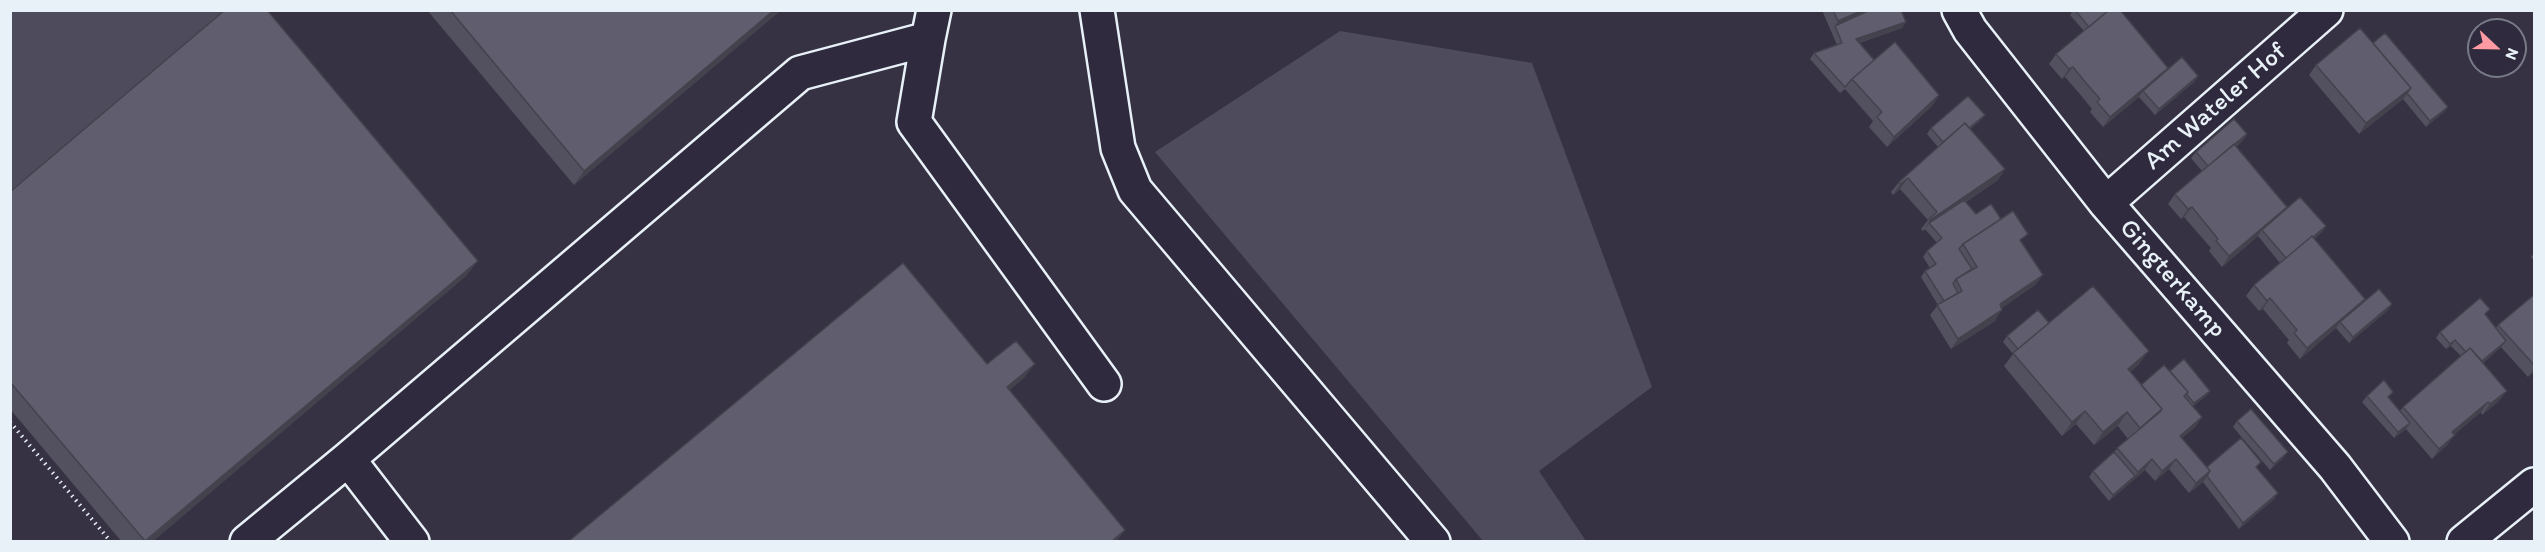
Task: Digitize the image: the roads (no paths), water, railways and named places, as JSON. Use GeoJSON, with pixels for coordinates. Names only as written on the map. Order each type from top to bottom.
{"type":"FeatureCollection","features":[{"type":"Feature","properties":{"kind":"street"},"geometry":{"type":"LineString","coordinates":[[1097,10],[1118,148],[1135,190],[1433,542]]}},
{"type":"Feature","properties":{"kind":"street","name":"Gingterkamp"},"geometry":{"type":"LineString","coordinates":[[1959,10],[1970,30],[2106,203],[2336,467],[2392,542]]}},
{"type":"Feature","properties":{"kind":"street","name":"Am Wateler Hof"},"geometry":{"type":"LineString","coordinates":[[2106,203],[2326,10]]}},
{"type":"Feature","properties":{"kind":"street"},"geometry":{"type":"LineString","coordinates":[[247,542],[348,459],[800,73],[931,25],[914,123],[1104,384]]}},
{"type":"Feature","properties":{"kind":"street"},"geometry":{"type":"LineString","coordinates":[[348,459],[412,542]]}},
{"type":"Feature","properties":{"kind":"street"},"geometry":{"type":"LineString","coordinates":[[2464,542],[2535,485]]}}]}
